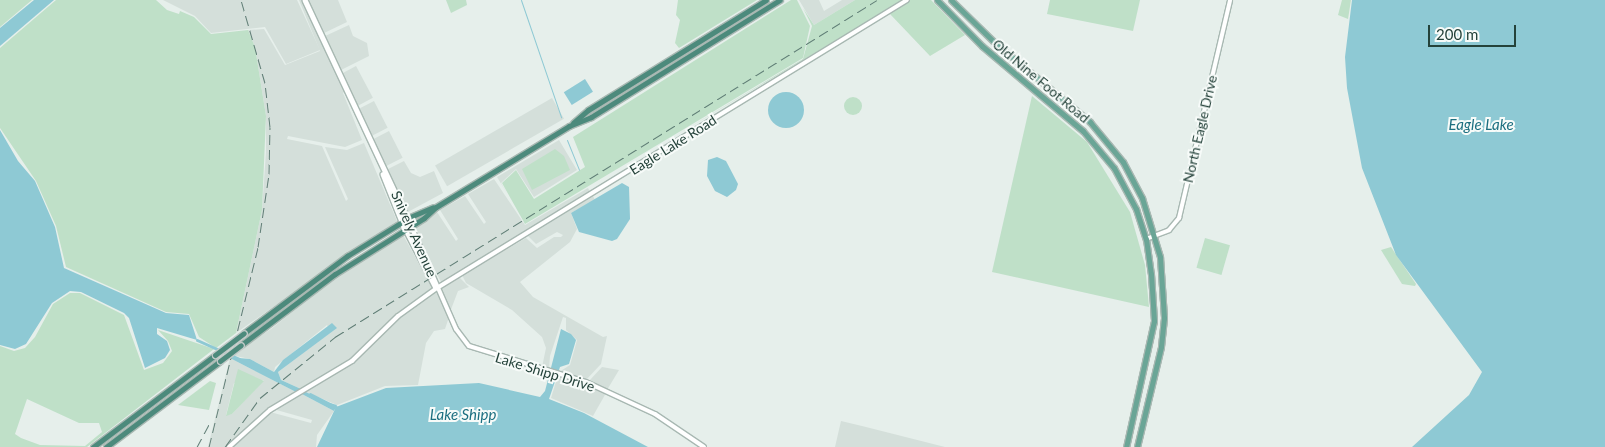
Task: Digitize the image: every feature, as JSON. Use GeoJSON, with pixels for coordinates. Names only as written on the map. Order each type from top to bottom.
{"type":"FeatureCollection","features":[{"type":"Feature","properties":{"kind":"highway"},"geometry":{"type":"LineString","coordinates":[[106,447],[335,274],[411,226],[436,207],[569,126],[588,110],[766,0]]}},
{"type":"Feature","properties":{"kind":"highway"},"geometry":{"type":"LineString","coordinates":[[569,126],[591,117],[780,0]]}},
{"type":"Feature","properties":{"kind":"highway"},"geometry":{"type":"LineString","coordinates":[[724,26],[728,32]]}},
{"type":"Feature","properties":{"kind":"highway"},"geometry":{"type":"LineString","coordinates":[[93,447],[341,261],[407,218],[436,207]]}},
{"type":"Feature","properties":{"kind":"main road","name":"Snively Avenue"},"geometry":{"type":"LineString","coordinates":[[305,0],[382,170],[411,226]]}},
{"type":"Feature","properties":{"kind":"main road","name":"Old Nine Foot Road"},"geometry":{"type":"LineString","coordinates":[[937,0],[982,46],[1089,136],[1122,181],[1146,239],[1153,288],[1153,332],[1126,447]]}},
{"type":"Feature","properties":{"kind":"main road","name":"Old Nine Foot Road"},"geometry":{"type":"LineString","coordinates":[[951,0],[990,39],[1078,110],[1108,141],[1139,190],[1155,236],[1162,278],[1163,324],[1137,447]]}},
{"type":"Feature","properties":{"kind":"main road","name":"Snively Avenue"},"geometry":{"type":"LineString","coordinates":[[382,170],[405,229]]}},
{"type":"Feature","properties":{"kind":"street","name":"Eagle Lake Road"},"geometry":{"type":"LineString","coordinates":[[229,447],[252,424],[292,396],[352,361],[398,316],[437,288],[907,0]]}},
{"type":"Feature","properties":{"kind":"street","name":"North Eagle Drive"},"geometry":{"type":"LineString","coordinates":[[1146,239],[1169,230],[1179,218],[1230,0]]}},
{"type":"Feature","properties":{"kind":"street","name":"Snively Avenue"},"geometry":{"type":"LineString","coordinates":[[411,226],[437,288]]}},
{"type":"Feature","properties":{"kind":"street","name":"Snively Avenue"},"geometry":{"type":"LineString","coordinates":[[405,229],[428,278],[437,288]]}},
{"type":"Feature","properties":{"kind":"street","name":"Lake Shipp Drive"},"geometry":{"type":"LineString","coordinates":[[437,288],[458,332],[468,346],[562,374],[655,414],[704,447]]}},
{"type":"Feature","properties":{"kind":"shaded area"},"geometry":{"type":"Polygon","coordinates":[[[163,0],[297,0],[320,50],[286,64],[265,27],[211,33],[195,16],[163,0]]]}},
{"type":"Feature","properties":{"kind":"shaded area"},"geometry":{"type":"Polygon","coordinates":[[[299,0],[303,0],[345,92],[343,93],[362,140],[345,147],[288,136],[287,139],[322,146],[346,201],[348,199],[325,147],[347,150],[364,143],[397,221],[236,333],[262,210],[266,152],[266,116],[255,47],[248,30],[264,29],[285,65],[320,51],[299,0]]]}},
{"type":"Feature","properties":{"kind":"shaded area"},"geometry":{"type":"Polygon","coordinates":[[[306,0],[338,0],[347,22],[322,34],[306,0]]]}},
{"type":"Feature","properties":{"kind":"shaded area"},"geometry":{"type":"Polygon","coordinates":[[[799,0],[819,0],[824,11],[842,0],[855,0],[814,25],[799,0]]]}},
{"type":"Feature","properties":{"kind":"shaded area"},"geometry":{"type":"Polygon","coordinates":[[[349,25],[353,36],[367,43],[369,56],[339,71],[323,37],[349,25]]]}},
{"type":"Feature","properties":{"kind":"shaded area"},"geometry":{"type":"Polygon","coordinates":[[[356,66],[373,98],[358,106],[341,74],[356,66]]]}},
{"type":"Feature","properties":{"kind":"shaded area"},"geometry":{"type":"Polygon","coordinates":[[[552,98],[564,119],[447,186],[435,166],[552,98]]]}},
{"type":"Feature","properties":{"kind":"shaded area"},"geometry":{"type":"Polygon","coordinates":[[[374,101],[388,128],[372,136],[358,109],[374,101]]]}},
{"type":"Feature","properties":{"kind":"shaded area"},"geometry":{"type":"Polygon","coordinates":[[[389,131],[403,158],[386,166],[372,140],[389,131]]]}},
{"type":"Feature","properties":{"kind":"shaded area"},"geometry":{"type":"Polygon","coordinates":[[[559,140],[577,170],[534,197],[516,169],[501,183],[508,195],[497,177],[559,140]]]}},
{"type":"Feature","properties":{"kind":"shaded area"},"geometry":{"type":"Polygon","coordinates":[[[404,161],[411,173],[420,177],[434,171],[443,193],[406,213],[386,170],[404,161]]]}},
{"type":"Feature","properties":{"kind":"shaded area"},"geometry":{"type":"Polygon","coordinates":[[[494,179],[525,225],[588,188],[591,194],[442,284],[413,226],[437,212],[456,241],[458,239],[440,210],[465,196],[484,224],[486,222],[468,194],[494,179]]]}},
{"type":"Feature","properties":{"kind":"shaded area"},"geometry":{"type":"Polygon","coordinates":[[[593,196],[595,200],[571,213],[577,229],[570,242],[520,282],[533,297],[603,337],[607,336],[601,364],[586,380],[559,372],[570,365],[577,340],[566,330],[566,318],[563,317],[550,356],[549,369],[542,367],[546,348],[542,337],[512,310],[466,283],[462,275],[526,238],[537,248],[554,237],[561,237],[563,235],[557,232],[536,244],[528,236],[593,196]]]}},
{"type":"Feature","properties":{"kind":"shaded area"},"geometry":{"type":"Polygon","coordinates":[[[402,233],[433,289],[397,314],[351,360],[301,389],[281,380],[278,372],[331,332],[327,325],[275,367],[274,372],[250,359],[231,355],[271,329],[341,273],[402,233]]]}},
{"type":"Feature","properties":{"kind":"shaded area"},"geometry":{"type":"Polygon","coordinates":[[[459,277],[469,287],[458,291],[450,312],[439,289],[459,277]]]}},
{"type":"Feature","properties":{"kind":"shaded area"},"geometry":{"type":"Polygon","coordinates":[[[436,291],[449,317],[445,329],[434,331],[426,343],[418,385],[385,386],[337,405],[304,391],[353,362],[399,317],[436,291]]]}},
{"type":"Feature","properties":{"kind":"shaded area"},"geometry":{"type":"Polygon","coordinates":[[[230,358],[296,392],[269,408],[227,447],[208,447],[230,358]],[[264,380],[234,383],[226,415],[232,414],[264,380]]]}},
{"type":"Feature","properties":{"kind":"shaded area"},"geometry":{"type":"Polygon","coordinates":[[[602,367],[619,370],[607,390],[589,381],[602,367]]]}},
{"type":"Feature","properties":{"kind":"shaded area"},"geometry":{"type":"Polygon","coordinates":[[[558,375],[606,393],[593,416],[551,398],[558,375]]]}},
{"type":"Feature","properties":{"kind":"shaded area"},"geometry":{"type":"Polygon","coordinates":[[[300,393],[334,411],[317,435],[316,447],[231,447],[270,412],[311,423],[312,420],[273,409],[300,393]]]}},
{"type":"Feature","properties":{"kind":"shaded area"},"geometry":{"type":"Polygon","coordinates":[[[841,421],[862,426],[945,447],[835,447],[841,421]]]}},
{"type":"Feature","properties":{"kind":"green space"},"geometry":{"type":"Polygon","coordinates":[[[0,0],[32,0],[0,27],[0,0]]]}},
{"type":"Feature","properties":{"kind":"green space"},"geometry":{"type":"Polygon","coordinates":[[[56,0],[156,0],[167,10],[179,14],[180,11],[194,17],[211,34],[248,30],[255,47],[266,116],[262,210],[236,333],[216,348],[199,337],[189,314],[166,312],[66,267],[56,226],[36,181],[0,128],[0,48],[56,0]]]}},
{"type":"Feature","properties":{"kind":"green space"},"geometry":{"type":"Polygon","coordinates":[[[446,0],[466,0],[467,5],[451,13],[446,0]]]}},
{"type":"Feature","properties":{"kind":"green space"},"geometry":{"type":"Polygon","coordinates":[[[678,0],[757,0],[679,48],[675,43],[680,20],[676,15],[678,0]]]}},
{"type":"Feature","properties":{"kind":"green space"},"geometry":{"type":"Polygon","coordinates":[[[791,0],[797,0],[810,26],[803,58],[525,224],[502,183],[516,170],[534,199],[585,167],[573,137],[791,0]]]}},
{"type":"Feature","properties":{"kind":"green space"},"geometry":{"type":"Polygon","coordinates":[[[855,0],[904,0],[663,143],[803,59],[812,26],[803,8],[814,25],[855,0]]]}},
{"type":"Feature","properties":{"kind":"green space"},"geometry":{"type":"Polygon","coordinates":[[[910,0],[931,0],[965,35],[930,56],[890,14],[886,15],[910,0]]]}},
{"type":"Feature","properties":{"kind":"green space"},"geometry":{"type":"Polygon","coordinates":[[[1050,0],[1140,0],[1133,31],[1047,14],[1050,0]]]}},
{"type":"Feature","properties":{"kind":"green space"},"geometry":{"type":"Polygon","coordinates":[[[1342,0],[1351,0],[1348,19],[1338,15],[1342,0]]]}},
{"type":"Feature","properties":{"kind":"green space"},"geometry":{"type":"Polygon","coordinates":[[[1032,96],[1087,142],[1130,212],[1145,265],[1149,307],[992,272],[1032,96]]]}},
{"type":"Feature","properties":{"kind":"green space"},"geometry":{"type":"Polygon","coordinates":[[[853,97],[859,100],[862,106],[859,112],[853,115],[847,112],[844,106],[847,100],[853,97]]]}},
{"type":"Feature","properties":{"kind":"green space"},"geometry":{"type":"Polygon","coordinates":[[[555,149],[564,156],[570,170],[532,190],[522,169],[555,149]]]}},
{"type":"Feature","properties":{"kind":"green space"},"geometry":{"type":"Polygon","coordinates":[[[1205,238],[1230,245],[1221,275],[1196,268],[1205,238]]]}},
{"type":"Feature","properties":{"kind":"green space"},"geometry":{"type":"Polygon","coordinates":[[[1391,247],[1416,284],[1415,286],[1402,284],[1381,250],[1391,247]]]}},
{"type":"Feature","properties":{"kind":"green space"},"geometry":{"type":"Polygon","coordinates":[[[70,293],[80,293],[124,315],[144,370],[163,363],[172,351],[168,341],[158,330],[214,349],[87,447],[0,447],[0,346],[14,351],[25,348],[35,337],[53,304],[70,293]],[[27,399],[15,434],[40,445],[85,446],[102,432],[99,423],[79,423],[27,399]]]}},
{"type":"Feature","properties":{"kind":"green space"},"geometry":{"type":"Polygon","coordinates":[[[238,369],[264,381],[232,414],[226,416],[238,369]]]}},
{"type":"Feature","properties":{"kind":"green space"},"geometry":{"type":"Polygon","coordinates":[[[210,381],[216,383],[209,410],[178,405],[210,381]]]}},
{"type":"Feature","properties":{"kind":"water"},"geometry":{"type":"Polygon","coordinates":[[[34,0],[54,0],[0,46],[0,28],[34,0]]]}},
{"type":"Feature","properties":{"kind":"water","name":"Eagle Lake"},"geometry":{"type":"Polygon","coordinates":[[[1352,0],[1605,0],[1605,447],[1412,447],[1469,395],[1482,372],[1396,255],[1362,168],[1347,88],[1345,57],[1352,0]]]}},
{"type":"Feature","properties":{"kind":"water"},"geometry":{"type":"Polygon","coordinates":[[[585,79],[593,92],[572,105],[564,92],[585,79]]]}},
{"type":"Feature","properties":{"kind":"water"},"geometry":{"type":"Polygon","coordinates":[[[786,92],[799,97],[804,110],[799,123],[786,128],[773,123],[768,110],[773,97],[786,92]]]}},
{"type":"Feature","properties":{"kind":"water"},"geometry":{"type":"Polygon","coordinates":[[[0,130],[18,161],[35,181],[55,227],[64,268],[166,313],[189,315],[197,340],[157,328],[157,334],[167,341],[170,350],[165,358],[145,368],[129,318],[124,313],[81,292],[70,291],[52,303],[26,344],[15,349],[0,345],[0,130]]]}},
{"type":"Feature","properties":{"kind":"water"},"geometry":{"type":"Polygon","coordinates":[[[717,157],[726,161],[738,184],[736,190],[727,197],[715,191],[707,176],[708,160],[717,157]]]}},
{"type":"Feature","properties":{"kind":"water"},"geometry":{"type":"Polygon","coordinates":[[[622,183],[629,187],[630,219],[617,239],[612,241],[579,232],[571,213],[622,183]]]}},
{"type":"Feature","properties":{"kind":"water"},"geometry":{"type":"Polygon","coordinates":[[[332,323],[337,328],[278,372],[281,380],[301,389],[296,392],[228,357],[250,359],[274,372],[283,360],[332,323]]]}},
{"type":"Feature","properties":{"kind":"water","name":"Lake Shipp"},"geometry":{"type":"Polygon","coordinates":[[[561,329],[571,334],[576,340],[569,364],[560,367],[549,399],[584,413],[648,447],[317,447],[336,407],[386,388],[479,383],[540,397],[545,391],[561,329]]]}},
{"type":"Feature","properties":{"kind":"water"},"geometry":{"type":"Polygon","coordinates":[[[304,391],[326,402],[337,405],[334,411],[300,393],[304,391]]]}},
{"type":"Feature","properties":{"kind":"waterway"},"geometry":{"type":"LineString","coordinates":[[521,0],[561,117]]}},
{"type":"Feature","properties":{"kind":"waterway"},"geometry":{"type":"LineString","coordinates":[[567,140],[579,170]]}},
{"type":"Feature","properties":{"kind":"waterway"},"geometry":{"type":"LineString","coordinates":[[197,340],[239,359]]}},
{"type":"Feature","properties":{"kind":"waterway"},"geometry":{"type":"LineString","coordinates":[[310,394],[336,407]]}},
{"type":"Feature","properties":{"kind":"railway"},"geometry":{"type":"LineString","coordinates":[[209,447],[258,247],[269,174],[270,127],[265,83],[241,0]]}},
{"type":"Feature","properties":{"kind":"railway"},"geometry":{"type":"LineString","coordinates":[[225,447],[260,398],[335,337],[877,0]]}},
{"type":"Feature","properties":{"kind":"railway"},"geometry":{"type":"LineString","coordinates":[[197,447],[210,423]]}}]}
